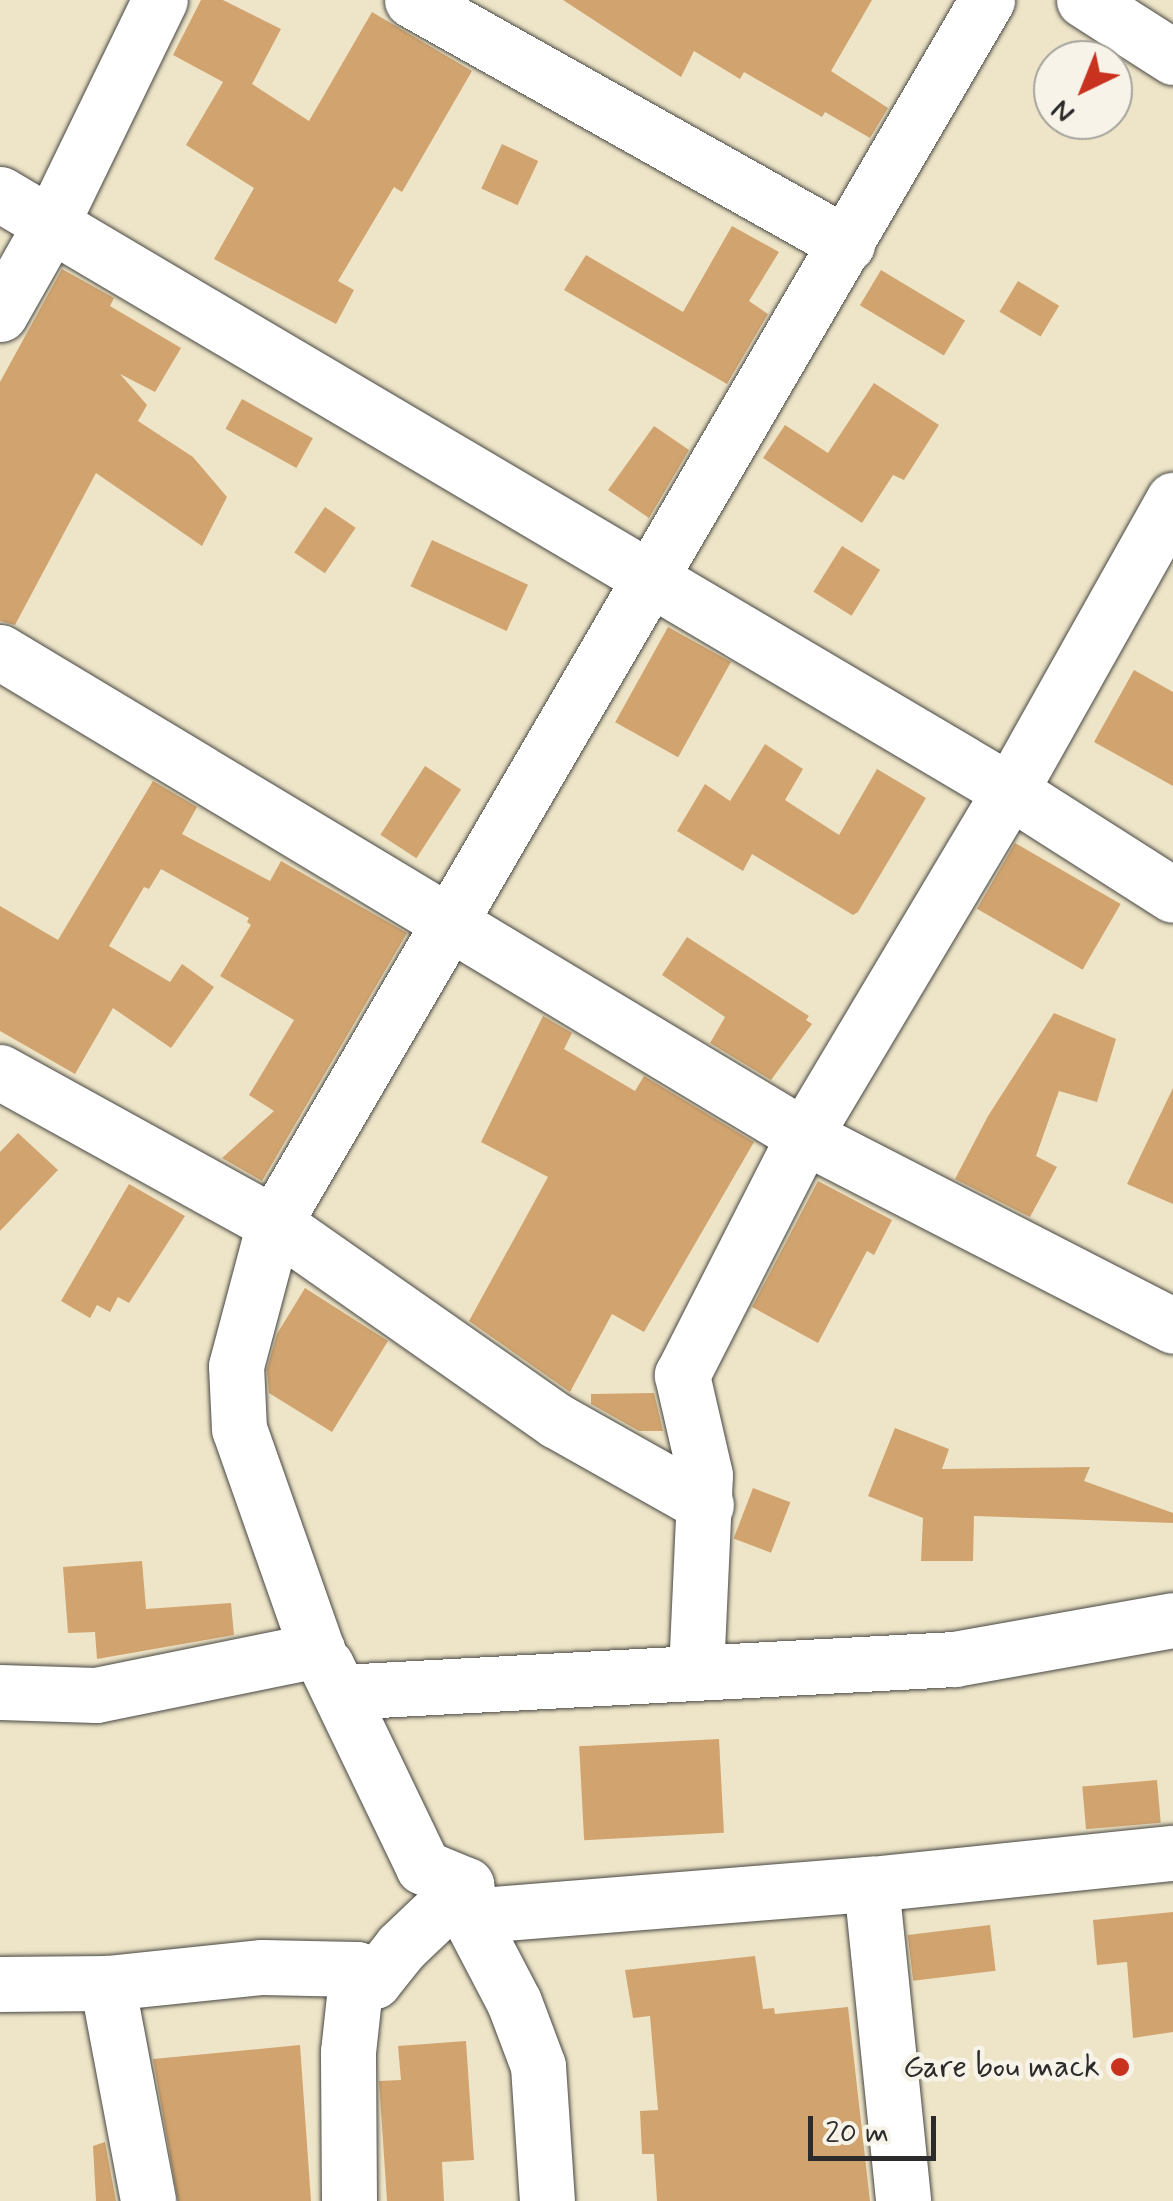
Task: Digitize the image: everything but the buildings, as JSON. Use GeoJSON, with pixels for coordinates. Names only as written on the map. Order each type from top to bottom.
{"type":"FeatureCollection","features":[{"type":"Feature","properties":{"kind":"street"},"geometry":{"type":"LineString","coordinates":[[0,314],[50,224],[160,0]]}},
{"type":"Feature","properties":{"kind":"street"},"geometry":{"type":"LineString","coordinates":[[412,0],[848,244]]}},
{"type":"Feature","properties":{"kind":"street"},"geometry":{"type":"LineString","coordinates":[[546,2201],[538,2066],[514,2002],[467,1900],[424,1867],[329,1671],[238,1429],[236,1366],[274,1223],[987,0]]}},
{"type":"Feature","properties":{"kind":"street"},"geometry":{"type":"LineString","coordinates":[[1084,0],[1173,57]]}},
{"type":"Feature","properties":{"kind":"street"},"geometry":{"type":"LineString","coordinates":[[0,194],[1010,791],[1173,894]]}},
{"type":"Feature","properties":{"kind":"street"},"geometry":{"type":"LineString","coordinates":[[696,1672],[705,1475],[682,1375],[804,1136],[1010,791],[1173,500]]}},
{"type":"Feature","properties":{"kind":"street"},"geometry":{"type":"LineString","coordinates":[[0,652],[804,1136],[1173,1326]]}},
{"type":"Feature","properties":{"kind":"street"},"geometry":{"type":"LineString","coordinates":[[0,1072],[274,1223],[557,1421],[706,1504]]}},
{"type":"Feature","properties":{"kind":"street"},"geometry":{"type":"LineString","coordinates":[[0,1692],[96,1694],[329,1671],[482,1688],[954,1659],[1173,1620]]}},
{"type":"Feature","properties":{"kind":"street"},"geometry":{"type":"LineString","coordinates":[[0,1984],[107,1983],[262,1968],[357,1968],[374,1982],[401,1948],[467,1900],[871,1884],[1173,1853]]}},
{"type":"Feature","properties":{"kind":"street"},"geometry":{"type":"LineString","coordinates":[[871,1884],[903,2201]]}},
{"type":"Feature","properties":{"kind":"street"},"geometry":{"type":"LineString","coordinates":[[349,2201],[348,2052],[357,1968]]}},
{"type":"Feature","properties":{"kind":"street"},"geometry":{"type":"LineString","coordinates":[[107,1983],[148,2201]]}},
{"type":"Feature","properties":{"kind":"place","name":"Gare bou mack"},"geometry":{"type":"Point","coordinates":[1120,2067]}}]}
